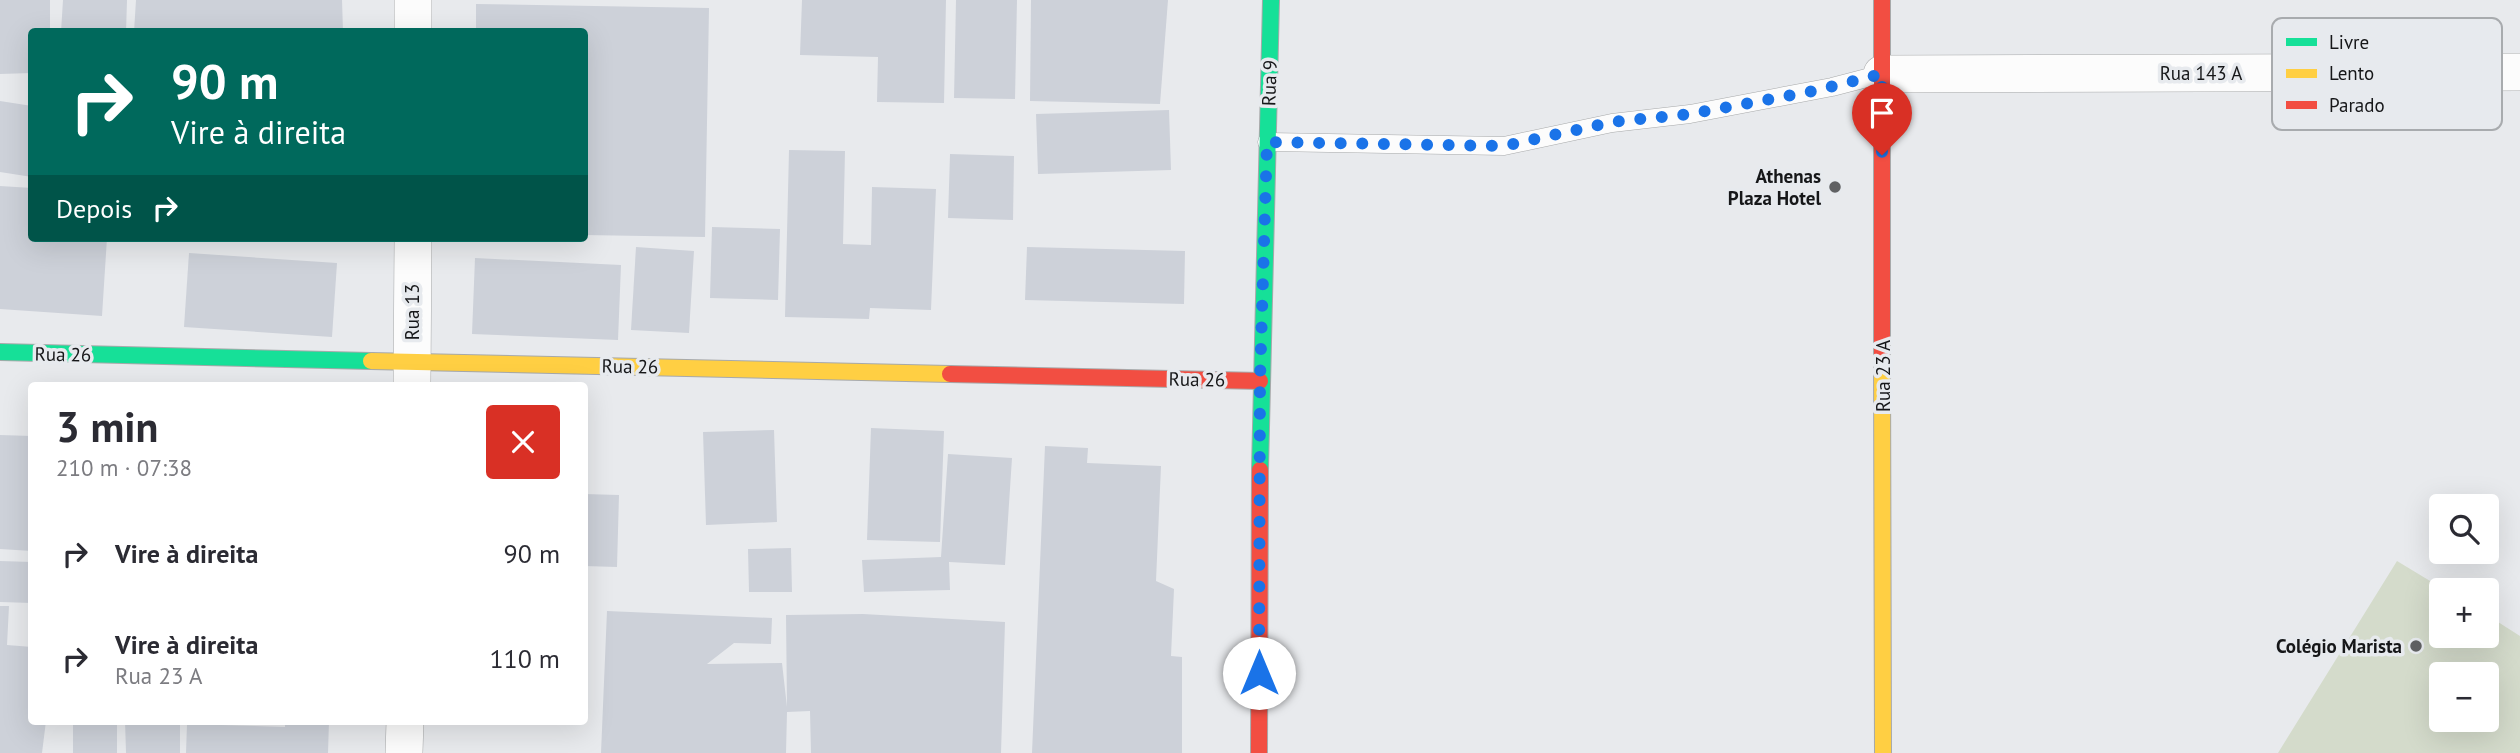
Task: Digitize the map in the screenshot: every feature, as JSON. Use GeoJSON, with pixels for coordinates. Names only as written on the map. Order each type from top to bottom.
{"type":"FeatureCollection","features":[{"type":"Feature","properties":{"kind":"street"},"geometry":{"type":"LineString","coordinates":[[413,0],[413,28]]}},
{"type":"Feature","properties":{"kind":"street","name":"Rua 9"},"geometry":{"type":"LineString","coordinates":[[1259,753],[1260,381],[1271,0]]}},
{"type":"Feature","properties":{"kind":"street","name":"Rua 23 A"},"geometry":{"type":"LineString","coordinates":[[1882,0],[1883,753]]}},
{"type":"Feature","properties":{"kind":"street","name":"Rua 143 A"},"geometry":{"type":"LineString","coordinates":[[2502,72],[2520,72]]}},
{"type":"Feature","properties":{"kind":"street","name":"Rua 143 A"},"geometry":{"type":"LineString","coordinates":[[1882,74],[2272,73]]}},
{"type":"Feature","properties":{"kind":"street","name":"Rua 13"},"geometry":{"type":"LineString","coordinates":[[412,373],[413,242]]}},
{"type":"Feature","properties":{"kind":"street","name":"Rua 26"},"geometry":{"type":"LineString","coordinates":[[0,352],[412,373],[1260,381]]}},
{"type":"Feature","properties":{"kind":"street"},"geometry":{"type":"LineString","coordinates":[[404,753],[405,725]]}},
{"type":"Feature","properties":{"kind":"lane"},"geometry":{"type":"LineString","coordinates":[[1267,142],[1504,146],[1612,122],[1690,114],[1832,87],[1882,74]]}},
{"type":"Feature","properties":{"kind":"green space"},"geometry":{"type":"Polygon","coordinates":[[[2397,561],[2429,580],[2429,648],[2499,648],[2499,623],[2520,636],[2520,753],[2278,753],[2397,561]]]}},
{"type":"Feature","properties":{"kind":"building"},"geometry":{"type":"Polygon","coordinates":[[[0,0],[50,0],[50,28],[28,28],[28,73],[0,74],[0,0]]]}},
{"type":"Feature","properties":{"kind":"building"},"geometry":{"type":"Polygon","coordinates":[[[63,0],[127,0],[126,28],[61,28],[63,0]]]}},
{"type":"Feature","properties":{"kind":"building"},"geometry":{"type":"Polygon","coordinates":[[[136,0],[342,0],[343,28],[134,28],[136,0]]]}},
{"type":"Feature","properties":{"kind":"building"},"geometry":{"type":"Polygon","coordinates":[[[802,0],[946,0],[944,103],[877,102],[878,57],[800,55],[802,0]]]}},
{"type":"Feature","properties":{"kind":"building"},"geometry":{"type":"Polygon","coordinates":[[[956,0],[1017,0],[1015,99],[954,98],[956,0]]]}},
{"type":"Feature","properties":{"kind":"building"},"geometry":{"type":"Polygon","coordinates":[[[1031,0],[1168,0],[1160,104],[1030,101],[1031,0]]]}},
{"type":"Feature","properties":{"kind":"building"},"geometry":{"type":"Polygon","coordinates":[[[476,4],[709,8],[705,237],[588,235],[588,28],[476,28],[476,4]]]}},
{"type":"Feature","properties":{"kind":"building"},"geometry":{"type":"Polygon","coordinates":[[[0,101],[28,105],[28,176],[0,172],[0,101]]]}},
{"type":"Feature","properties":{"kind":"building"},"geometry":{"type":"Polygon","coordinates":[[[1169,110],[1171,170],[1038,174],[1036,114],[1169,110]]]}},
{"type":"Feature","properties":{"kind":"building"},"geometry":{"type":"Polygon","coordinates":[[[789,150],[845,151],[843,244],[871,245],[872,187],[936,189],[931,310],[870,308],[869,319],[785,317],[789,150]]]}},
{"type":"Feature","properties":{"kind":"building"},"geometry":{"type":"Polygon","coordinates":[[[950,154],[1014,156],[1013,220],[948,218],[950,154]]]}},
{"type":"Feature","properties":{"kind":"building"},"geometry":{"type":"Polygon","coordinates":[[[0,186],[28,188],[28,242],[107,242],[102,316],[0,309],[0,186]]]}},
{"type":"Feature","properties":{"kind":"building"},"geometry":{"type":"Polygon","coordinates":[[[712,227],[780,229],[778,300],[710,298],[712,227]]]}},
{"type":"Feature","properties":{"kind":"building"},"geometry":{"type":"Polygon","coordinates":[[[636,247],[694,251],[689,333],[631,330],[636,247]]]}},
{"type":"Feature","properties":{"kind":"building"},"geometry":{"type":"Polygon","coordinates":[[[1027,247],[1185,251],[1184,304],[1025,300],[1027,247]]]}},
{"type":"Feature","properties":{"kind":"building"},"geometry":{"type":"Polygon","coordinates":[[[189,253],[337,263],[332,337],[184,327],[189,253]]]}},
{"type":"Feature","properties":{"kind":"building"},"geometry":{"type":"Polygon","coordinates":[[[475,258],[621,265],[618,340],[472,334],[475,258]]]}},
{"type":"Feature","properties":{"kind":"building"},"geometry":{"type":"Polygon","coordinates":[[[871,428],[944,431],[940,542],[867,540],[871,428]]]}},
{"type":"Feature","properties":{"kind":"building"},"geometry":{"type":"Polygon","coordinates":[[[774,430],[777,522],[706,525],[703,432],[774,430]]]}},
{"type":"Feature","properties":{"kind":"building"},"geometry":{"type":"Polygon","coordinates":[[[0,435],[28,436],[28,551],[0,549],[0,435]]]}},
{"type":"Feature","properties":{"kind":"building"},"geometry":{"type":"Polygon","coordinates":[[[1045,446],[1088,448],[1087,463],[1161,466],[1156,581],[1174,589],[1171,656],[1182,657],[1182,753],[1032,753],[1045,446]]]}},
{"type":"Feature","properties":{"kind":"building"},"geometry":{"type":"Polygon","coordinates":[[[948,454],[1012,458],[1005,565],[949,562],[950,590],[864,592],[862,560],[941,557],[948,454]]]}},
{"type":"Feature","properties":{"kind":"building"},"geometry":{"type":"Polygon","coordinates":[[[588,494],[619,495],[617,567],[588,566],[588,494]]]}},
{"type":"Feature","properties":{"kind":"building"},"geometry":{"type":"Polygon","coordinates":[[[791,548],[792,592],[749,592],[748,549],[791,548]]]}},
{"type":"Feature","properties":{"kind":"building"},"geometry":{"type":"Polygon","coordinates":[[[0,561],[28,562],[28,603],[0,602],[0,561]]]}},
{"type":"Feature","properties":{"kind":"building"},"geometry":{"type":"Polygon","coordinates":[[[0,606],[9,606],[7,645],[28,647],[28,725],[46,725],[42,753],[0,753],[0,606]]]}},
{"type":"Feature","properties":{"kind":"building"},"geometry":{"type":"Polygon","coordinates":[[[607,611],[772,618],[771,644],[734,643],[707,664],[782,663],[787,707],[786,615],[863,614],[1005,622],[1001,753],[811,753],[810,711],[787,712],[786,753],[601,753],[607,611]]]}},
{"type":"Feature","properties":{"kind":"building"},"geometry":{"type":"Polygon","coordinates":[[[73,725],[117,725],[117,753],[73,753],[73,725]]]}},
{"type":"Feature","properties":{"kind":"building"},"geometry":{"type":"Polygon","coordinates":[[[125,725],[180,725],[180,753],[126,753],[125,725]]]}},
{"type":"Feature","properties":{"kind":"building"},"geometry":{"type":"Polygon","coordinates":[[[187,725],[329,725],[328,753],[186,753],[187,725]]]}},
{"type":"Feature","properties":{"kind":"traffic: fast"},"geometry":{"type":"LineString","coordinates":[[1260,470],[1271,0]]}},
{"type":"Feature","properties":{"kind":"traffic: fast"},"geometry":{"type":"LineString","coordinates":[[0,352],[371,361]]}},
{"type":"Feature","properties":{"kind":"traffic: slow"},"geometry":{"type":"LineString","coordinates":[[371,361],[950,374]]}},
{"type":"Feature","properties":{"kind":"traffic: slow"},"geometry":{"type":"LineString","coordinates":[[1882,363],[1883,753]]}},
{"type":"Feature","properties":{"kind":"traffic: jam"},"geometry":{"type":"LineString","coordinates":[[1882,0],[1882,363]]}},
{"type":"Feature","properties":{"kind":"traffic: jam"},"geometry":{"type":"LineString","coordinates":[[950,374],[1260,381]]}},
{"type":"Feature","properties":{"kind":"traffic: jam"},"geometry":{"type":"LineString","coordinates":[[1259,753],[1260,470]]}},
{"type":"Feature","properties":{"kind":"place","name":"Athenas Plaza Hotel"},"geometry":{"type":"Point","coordinates":[1835,187]}},
{"type":"Feature","properties":{"kind":"place","name":"Colégio Marista"},"geometry":{"type":"Point","coordinates":[2416,646]}},
{"type":"Feature","properties":{"kind":"route"},"geometry":{"type":"LineString","coordinates":[[1259,673],[1260,381],[1267,142],[1504,146],[1612,122],[1690,114],[1809,92],[1882,74],[1882,155]]}}]}
